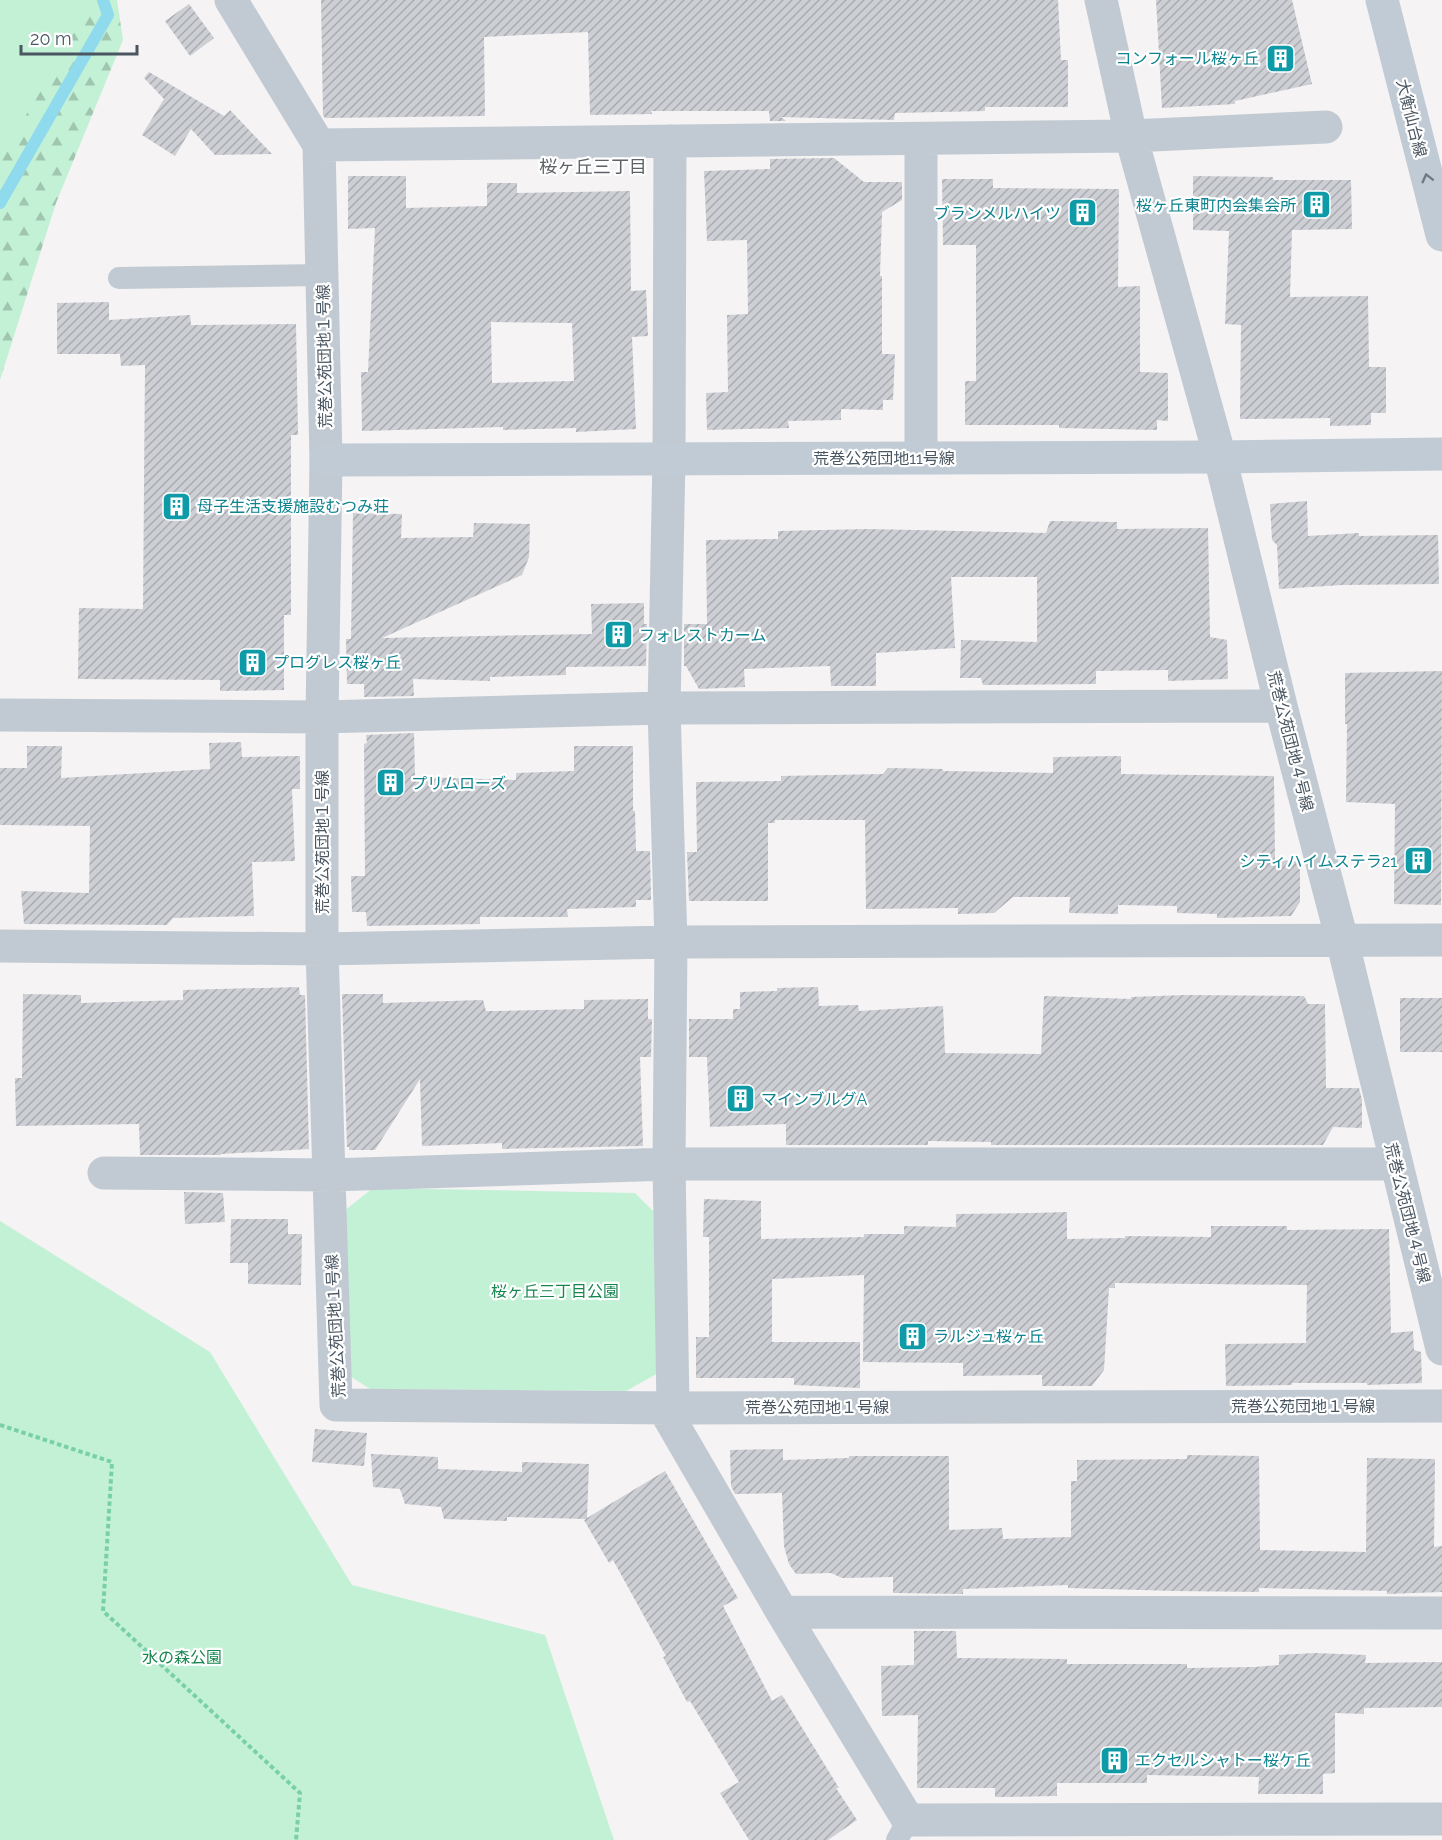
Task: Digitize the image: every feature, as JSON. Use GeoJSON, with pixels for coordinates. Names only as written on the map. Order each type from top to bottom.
{"type":"FeatureCollection","features":[{"type":"Feature","properties":{"kind":"street"},"geometry":{"type":"LineString","coordinates":[[231,0],[320,145],[1131,136],[1326,127]]}},
{"type":"Feature","properties":{"kind":"street","name":"荒巻公苑団地４号線"},"geometry":{"type":"LineString","coordinates":[[1101,0],[1131,136],[1220,457],[1442,1349]]}},
{"type":"Feature","properties":{"kind":"street","name":"大衡仙台線"},"geometry":{"type":"LineString","coordinates":[[1382,0],[1442,235]]}},
{"type":"Feature","properties":{"kind":"street"},"geometry":{"type":"LineString","coordinates":[[921,139],[921,457]]}},
{"type":"Feature","properties":{"kind":"street"},"geometry":{"type":"LineString","coordinates":[[670,141],[669,458],[664,708],[671,942],[668,1408],[902,1830],[1319,1830],[1442,1819]]}},
{"type":"Feature","properties":{"kind":"street","name":"荒巻公苑団地１号線"},"geometry":{"type":"LineString","coordinates":[[320,145],[326,460],[322,717],[322,949],[336,1405],[668,1408],[1442,1406]]}},
{"type":"Feature","properties":{"kind":"street","name":"荒巻公苑団地11号線"},"geometry":{"type":"LineString","coordinates":[[326,460],[1220,457],[1442,454]]}},
{"type":"Feature","properties":{"kind":"street"},"geometry":{"type":"LineString","coordinates":[[0,716],[322,717],[664,708],[1281,706]]}},
{"type":"Feature","properties":{"kind":"street"},"geometry":{"type":"LineString","coordinates":[[0,946],[322,949],[671,942],[1442,940]]}},
{"type":"Feature","properties":{"kind":"street"},"geometry":{"type":"LineString","coordinates":[[104,1173],[330,1175],[669,1164],[1396,1164]]}},
{"type":"Feature","properties":{"kind":"street"},"geometry":{"type":"LineString","coordinates":[[782,1612],[1442,1613]]}},
{"type":"Feature","properties":{"kind":"lane"},"geometry":{"type":"LineString","coordinates":[[119,278],[322,275]]}},
{"type":"Feature","properties":{"kind":"path"},"geometry":{"type":"LineString","coordinates":[[0,1425],[112,1462],[103,1611],[300,1792],[296,1840]]}},
{"type":"Feature","properties":{"kind":"green space"},"geometry":{"type":"Polygon","coordinates":[[[0,0],[117,0],[123,40],[56,203],[0,380],[0,0]]]}},
{"type":"Feature","properties":{"kind":"green space"},"geometry":{"type":"Polygon","coordinates":[[[0,0],[84,0],[86,12],[0,160],[0,0]]]}},
{"type":"Feature","properties":{"kind":"green space","name":"桜ヶ丘三丁目公園"},"geometry":{"type":"Polygon","coordinates":[[[373,1188],[635,1193],[653,1211],[660,1372],[626,1391],[370,1389],[350,1376],[344,1211],[373,1188]]]}},
{"type":"Feature","properties":{"kind":"green space","name":"水の森公園"},"geometry":{"type":"Polygon","coordinates":[[[0,1221],[210,1352],[352,1585],[545,1635],[614,1840],[0,1840],[0,1221]]]}},
{"type":"Feature","properties":{"kind":"building"},"geometry":{"type":"Polygon","coordinates":[[[321,0],[1058,0],[1061,60],[1068,60],[1068,107],[985,107],[985,111],[895,113],[894,120],[781,117],[786,121],[770,121],[769,111],[651,111],[652,114],[590,115],[588,32],[484,37],[485,116],[325,118],[323,115],[321,0]]]}},
{"type":"Feature","properties":{"kind":"building"},"geometry":{"type":"Polygon","coordinates":[[[1156,0],[1292,0],[1312,84],[1235,101],[1235,104],[1162,108],[1156,0]]]}},
{"type":"Feature","properties":{"kind":"building"},"geometry":{"type":"Polygon","coordinates":[[[189,4],[214,38],[190,56],[165,21],[189,4]]]}},
{"type":"Feature","properties":{"kind":"building"},"geometry":{"type":"Polygon","coordinates":[[[149,72],[224,116],[230,110],[272,154],[215,155],[191,129],[175,156],[142,135],[164,99],[144,78],[149,72]]]}},
{"type":"Feature","properties":{"kind":"building"},"geometry":{"type":"Polygon","coordinates":[[[834,158],[864,182],[902,182],[902,200],[882,212],[880,276],[882,276],[882,354],[895,354],[893,400],[883,400],[883,410],[841,409],[841,420],[788,421],[789,428],[707,430],[706,393],[728,392],[727,315],[748,314],[747,240],[707,241],[704,171],[770,169],[770,159],[834,158]]]}},
{"type":"Feature","properties":{"kind":"building"},"geometry":{"type":"Polygon","coordinates":[[[348,176],[406,176],[406,208],[487,206],[487,183],[517,183],[517,193],[630,191],[631,291],[646,290],[648,336],[632,337],[636,429],[576,432],[576,428],[503,430],[503,427],[362,431],[361,372],[368,372],[375,228],[348,229],[348,176]],[[491,322],[492,383],[574,381],[572,323],[491,322]]]}},
{"type":"Feature","properties":{"kind":"building"},"geometry":{"type":"Polygon","coordinates":[[[1193,176],[1273,177],[1273,180],[1351,180],[1352,229],[1292,230],[1290,297],[1368,296],[1369,367],[1386,367],[1386,413],[1371,413],[1371,425],[1330,426],[1330,418],[1240,419],[1241,325],[1225,324],[1229,231],[1193,230],[1193,176]]]}},
{"type":"Feature","properties":{"kind":"building"},"geometry":{"type":"Polygon","coordinates":[[[942,179],[993,179],[993,188],[1119,189],[1118,287],[1140,286],[1140,372],[1168,373],[1168,421],[1157,420],[1157,430],[1059,428],[1059,425],[965,425],[965,381],[976,381],[976,245],[943,245],[942,179]]]}},
{"type":"Feature","properties":{"kind":"building"},"geometry":{"type":"Polygon","coordinates":[[[109,302],[109,320],[190,315],[191,325],[296,324],[298,435],[291,435],[291,615],[284,615],[284,690],[220,691],[220,680],[78,679],[79,608],[143,609],[145,365],[121,366],[120,354],[57,354],[57,303],[109,302]]]}},
{"type":"Feature","properties":{"kind":"building"},"geometry":{"type":"Polygon","coordinates":[[[1307,501],[1308,536],[1359,533],[1359,536],[1438,535],[1439,584],[1342,585],[1279,589],[1277,545],[1272,540],[1270,504],[1307,501]]]}},
{"type":"Feature","properties":{"kind":"building"},"geometry":{"type":"Polygon","coordinates":[[[353,513],[402,514],[401,538],[473,537],[474,523],[530,524],[529,557],[522,575],[382,638],[592,634],[591,604],[644,603],[644,624],[647,624],[646,666],[566,667],[566,675],[490,677],[490,681],[413,679],[414,696],[364,697],[364,684],[347,684],[346,639],[351,639],[353,513]]]}},
{"type":"Feature","properties":{"kind":"building"},"geometry":{"type":"Polygon","coordinates":[[[1050,521],[1117,522],[1117,529],[1208,528],[1210,637],[1227,640],[1228,679],[1168,681],[1168,670],[1096,671],[1096,684],[983,685],[981,678],[960,678],[961,640],[1037,642],[1037,577],[951,577],[955,648],[876,653],[876,686],[831,686],[830,666],[744,669],[745,687],[699,689],[684,666],[684,624],[707,624],[706,540],[778,539],[778,531],[868,529],[1046,533],[1050,521]]]}},
{"type":"Feature","properties":{"kind":"building"},"geometry":{"type":"Polygon","coordinates":[[[1442,671],[1441,905],[1394,904],[1395,804],[1346,802],[1345,673],[1442,671]]]}},
{"type":"Feature","properties":{"kind":"building"},"geometry":{"type":"Polygon","coordinates":[[[414,733],[415,777],[516,780],[516,773],[574,771],[574,746],[633,746],[633,811],[635,811],[636,851],[650,851],[651,900],[636,900],[636,907],[567,909],[568,917],[480,917],[480,924],[367,926],[366,912],[352,912],[351,876],[365,876],[364,744],[367,743],[366,735],[414,733]]]}},
{"type":"Feature","properties":{"kind":"building"},"geometry":{"type":"Polygon","coordinates":[[[241,742],[242,757],[300,756],[300,789],[292,789],[295,861],[252,862],[254,916],[173,918],[167,925],[24,924],[21,891],[89,893],[90,826],[0,825],[0,768],[27,768],[27,746],[62,746],[61,778],[210,769],[209,743],[241,742]]]}},
{"type":"Feature","properties":{"kind":"building"},"geometry":{"type":"Polygon","coordinates":[[[1121,756],[1121,774],[1274,776],[1275,860],[1300,861],[1300,902],[1291,916],[1217,918],[1217,914],[1177,913],[1177,906],[1118,905],[1118,914],[1069,913],[1070,897],[1013,897],[994,913],[958,914],[958,908],[866,909],[865,820],[775,820],[775,823],[768,823],[768,901],[689,901],[687,852],[697,852],[696,782],[781,781],[781,776],[883,774],[888,768],[1053,773],[1053,757],[1121,756]]]}},
{"type":"Feature","properties":{"kind":"building"},"geometry":{"type":"Polygon","coordinates":[[[299,987],[300,995],[305,995],[309,1149],[221,1155],[140,1155],[139,1124],[16,1126],[15,1078],[22,1078],[23,994],[81,995],[81,1003],[183,1000],[183,990],[299,987]]]}},
{"type":"Feature","properties":{"kind":"building"},"geometry":{"type":"Polygon","coordinates":[[[818,987],[819,1006],[858,1005],[859,1011],[943,1006],[945,1053],[1041,1054],[1044,996],[1131,999],[1131,997],[1185,995],[1304,996],[1308,1004],[1325,1004],[1326,1088],[1359,1088],[1362,1100],[1362,1128],[1333,1127],[1323,1145],[991,1145],[991,1142],[928,1141],[928,1145],[786,1145],[786,1124],[710,1127],[707,1057],[689,1057],[689,1019],[733,1019],[733,1009],[740,1009],[740,992],[818,987]]]}},
{"type":"Feature","properties":{"kind":"building"},"geometry":{"type":"Polygon","coordinates":[[[342,994],[383,994],[383,1003],[483,1000],[486,1011],[584,1009],[584,1000],[648,999],[648,1019],[652,1019],[651,1057],[640,1057],[643,1146],[502,1149],[502,1143],[422,1146],[420,1079],[375,1150],[349,1150],[347,1147],[342,994]]]}},
{"type":"Feature","properties":{"kind":"building"},"geometry":{"type":"Polygon","coordinates":[[[1400,998],[1442,998],[1442,1052],[1400,1052],[1400,998]]]}},
{"type":"Feature","properties":{"kind":"building"},"geometry":{"type":"Polygon","coordinates":[[[184,1192],[223,1193],[225,1222],[185,1224],[184,1192]]]}},
{"type":"Feature","properties":{"kind":"building"},"geometry":{"type":"Polygon","coordinates":[[[704,1199],[761,1201],[761,1239],[904,1234],[904,1226],[956,1227],[956,1214],[1067,1212],[1067,1239],[1125,1238],[1125,1236],[1211,1237],[1211,1226],[1287,1226],[1287,1230],[1389,1229],[1391,1333],[1413,1331],[1414,1350],[1421,1352],[1422,1383],[1367,1385],[1367,1383],[1292,1383],[1292,1385],[1226,1386],[1225,1344],[1306,1343],[1307,1285],[1115,1283],[1115,1288],[1109,1288],[1104,1370],[1092,1386],[1042,1386],[1042,1375],[963,1376],[963,1363],[863,1362],[864,1275],[772,1279],[772,1342],[860,1342],[860,1388],[794,1385],[794,1378],[696,1378],[696,1337],[709,1337],[709,1237],[703,1237],[704,1199]]]}},
{"type":"Feature","properties":{"kind":"building"},"geometry":{"type":"Polygon","coordinates":[[[231,1219],[288,1219],[288,1234],[302,1234],[301,1285],[248,1284],[248,1263],[230,1263],[231,1219]]]}},
{"type":"Feature","properties":{"kind":"building"},"geometry":{"type":"Polygon","coordinates":[[[315,1429],[367,1433],[364,1466],[312,1462],[315,1429]]]}},
{"type":"Feature","properties":{"kind":"building"},"geometry":{"type":"Polygon","coordinates":[[[783,1449],[783,1460],[849,1458],[849,1456],[949,1456],[949,1530],[1002,1528],[1003,1539],[1071,1537],[1071,1481],[1077,1481],[1077,1460],[1187,1459],[1187,1455],[1259,1456],[1260,1550],[1366,1552],[1367,1458],[1435,1459],[1434,1547],[1442,1546],[1442,1592],[1387,1594],[1387,1591],[1259,1588],[1259,1592],[1176,1591],[1068,1588],[1068,1585],[963,1589],[963,1594],[893,1593],[893,1577],[842,1578],[831,1573],[796,1574],[789,1564],[784,1546],[782,1493],[735,1494],[731,1486],[730,1450],[783,1449]]]}},
{"type":"Feature","properties":{"kind":"building"},"geometry":{"type":"Polygon","coordinates":[[[371,1454],[438,1457],[438,1469],[522,1472],[522,1462],[589,1464],[587,1518],[665,1471],[738,1598],[723,1606],[772,1701],[782,1695],[857,1820],[828,1840],[749,1840],[720,1793],[739,1782],[690,1701],[687,1702],[663,1657],[666,1656],[613,1560],[609,1563],[584,1520],[586,1519],[507,1517],[507,1521],[444,1519],[441,1507],[405,1504],[400,1489],[373,1487],[371,1454]]]}},
{"type":"Feature","properties":{"kind":"building"},"geometry":{"type":"Polygon","coordinates":[[[914,1631],[956,1631],[957,1658],[1067,1659],[1067,1664],[1187,1664],[1187,1668],[1279,1665],[1279,1655],[1315,1653],[1366,1655],[1365,1663],[1442,1662],[1442,1707],[1364,1708],[1364,1714],[1335,1713],[1335,1773],[1323,1774],[1323,1794],[1258,1794],[1259,1777],[1147,1775],[1147,1783],[1057,1783],[1057,1796],[995,1797],[995,1788],[917,1788],[918,1715],[882,1716],[881,1666],[914,1665],[914,1631]]]}},
{"type":"Feature","properties":{"kind":"waterway"},"geometry":{"type":"LineString","coordinates":[[0,203],[108,15],[103,0]]}},
{"type":"Feature","properties":{"kind":"place","name":"コンフォール桜ヶ丘"},"geometry":{"type":"Point","coordinates":[1280,58]}},
{"type":"Feature","properties":{"kind":"place","name":"桜ヶ丘東町内会集会所"},"geometry":{"type":"Point","coordinates":[1317,205]}},
{"type":"Feature","properties":{"kind":"place","name":"ブランメルハイツ"},"geometry":{"type":"Point","coordinates":[1082,213]}},
{"type":"Feature","properties":{"kind":"place","name":"母子生活支援施設むつみ荘"},"geometry":{"type":"Point","coordinates":[176,506]}},
{"type":"Feature","properties":{"kind":"place","name":"フォレストカーム"},"geometry":{"type":"Point","coordinates":[618,635]}},
{"type":"Feature","properties":{"kind":"place","name":"プログレス桜ヶ丘"},"geometry":{"type":"Point","coordinates":[252,662]}},
{"type":"Feature","properties":{"kind":"place","name":"プリムローズ"},"geometry":{"type":"Point","coordinates":[390,783]}},
{"type":"Feature","properties":{"kind":"place","name":"シティハイムステラ21"},"geometry":{"type":"Point","coordinates":[1418,861]}},
{"type":"Feature","properties":{"kind":"place","name":"マインブルグA"},"geometry":{"type":"Point","coordinates":[740,1099]}},
{"type":"Feature","properties":{"kind":"place","name":"ラルジュ桜ヶ丘"},"geometry":{"type":"Point","coordinates":[912,1336]}},
{"type":"Feature","properties":{"kind":"place","name":"エクセルシャトー桜ケ丘"},"geometry":{"type":"Point","coordinates":[1114,1760]}},
{"type":"Feature","properties":{"kind":"district","name":"桜ヶ丘三丁目"},"geometry":{"type":"Point","coordinates":[593,167]}}]}
